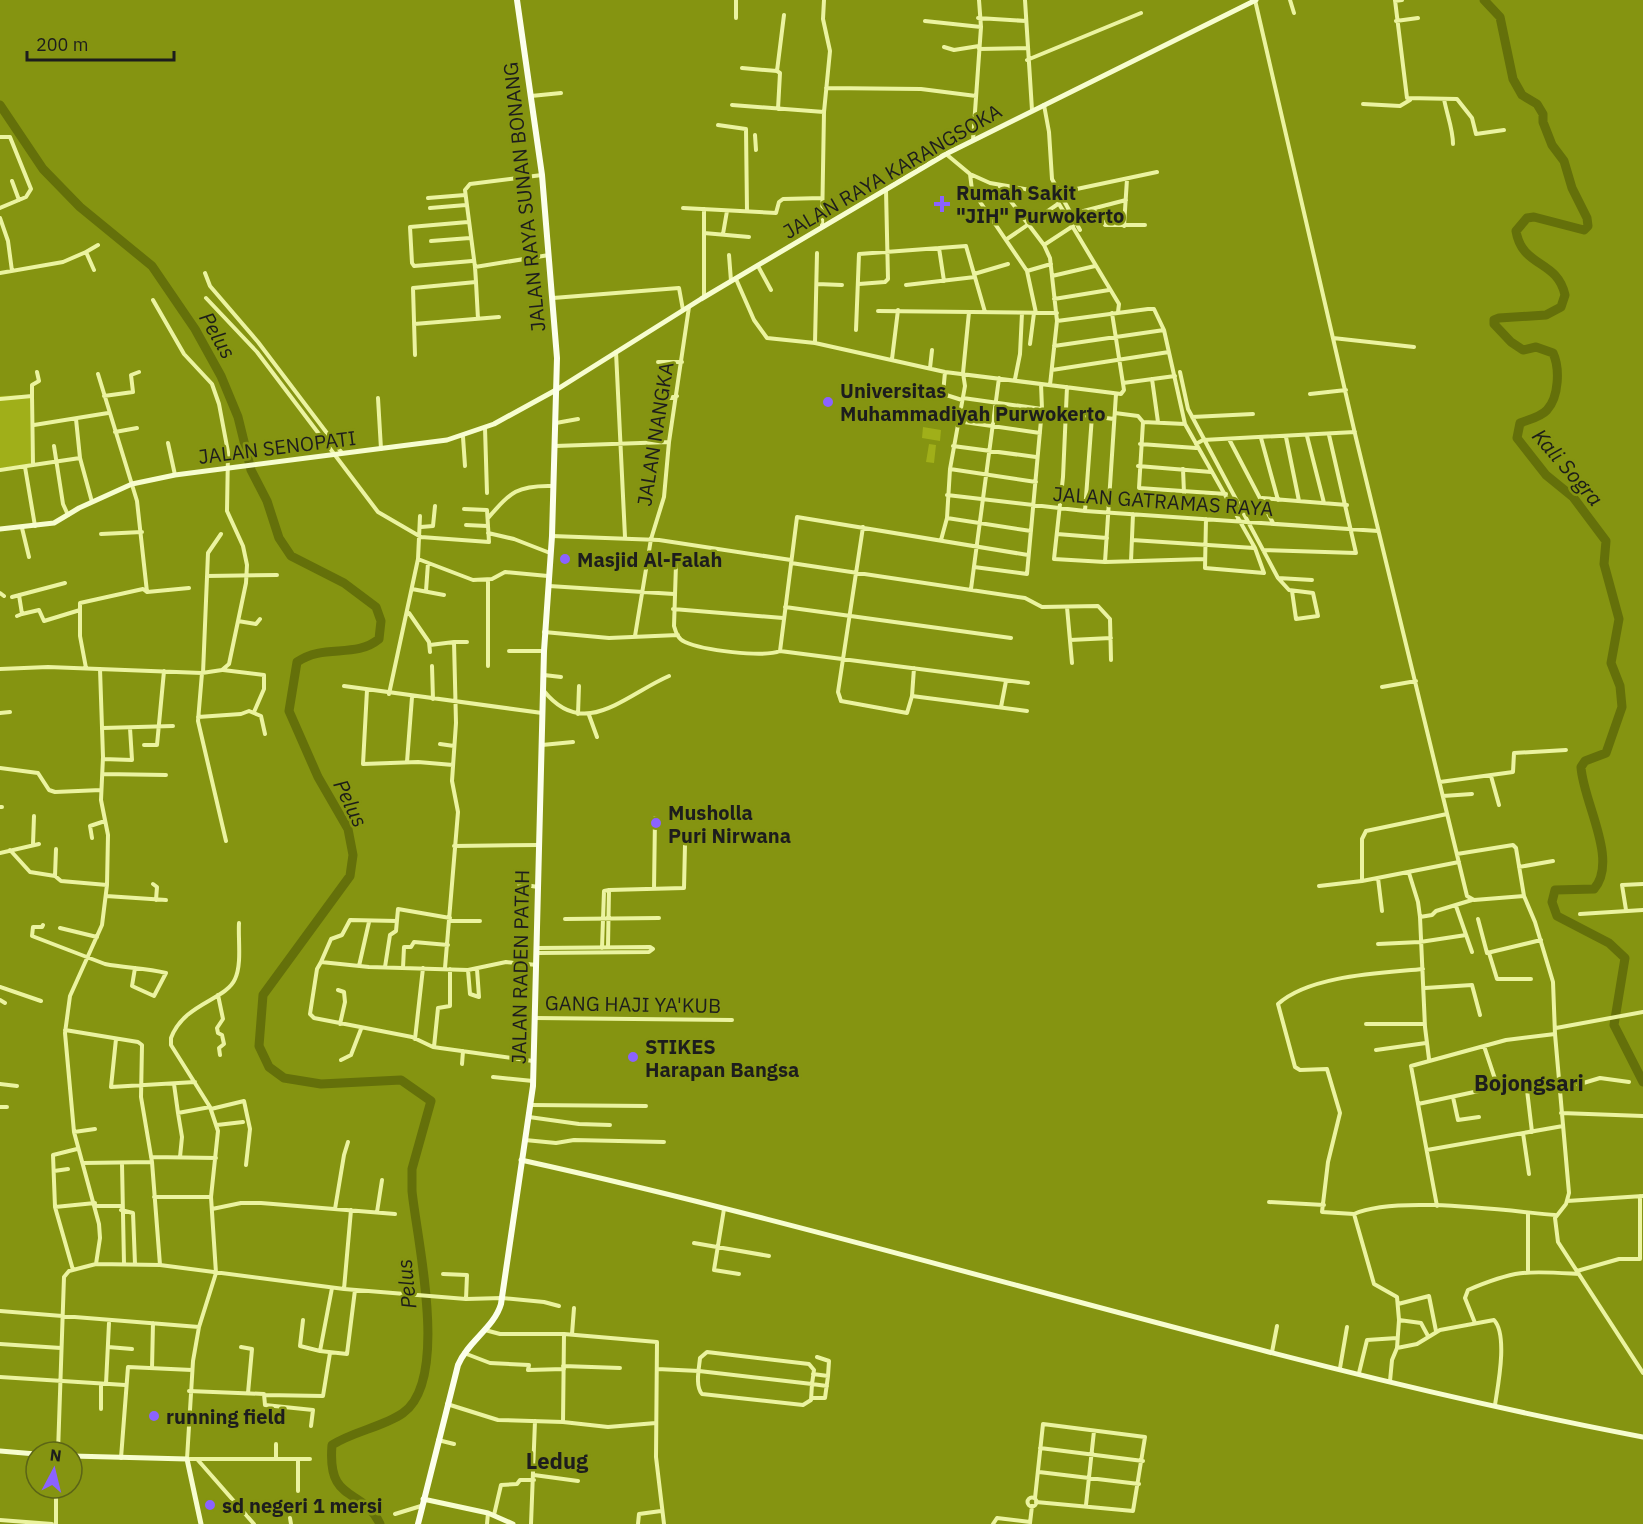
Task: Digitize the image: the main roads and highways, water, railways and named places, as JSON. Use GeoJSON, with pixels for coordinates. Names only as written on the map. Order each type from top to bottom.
{"type":"FeatureCollection","features":[{"type":"Feature","properties":{"kind":"main road","name":"JALAN RAYA SUNAN BONANG"},"geometry":{"type":"LineString","coordinates":[[518,0],[542,175],[553,298],[556,390]]}},
{"type":"Feature","properties":{"kind":"main road","name":"JALAN RADEN PATAH"},"geometry":{"type":"LineString","coordinates":[[418,1524],[455,1373],[464,1352],[497,1313],[502,1298],[531,1105],[538,950],[542,713],[543,691],[547,676],[544,651],[550,586],[548,576],[552,536],[556,390]]}},
{"type":"Feature","properties":{"kind":"waterway","name":"Kali Sogra"},"geometry":{"type":"LineString","coordinates":[[1484,0],[1500,17],[1513,79],[1522,95],[1537,104],[1543,114],[1543,122],[1552,145],[1564,161],[1572,188],[1587,218],[1588,226],[1584,230],[1534,217],[1527,218],[1516,231],[1519,243],[1525,252],[1555,275],[1565,295],[1561,307],[1546,315],[1499,318],[1494,320],[1494,324],[1511,342],[1523,350],[1536,347],[1553,353],[1557,374],[1554,398],[1544,412],[1520,423],[1517,438],[1546,475],[1573,497],[1606,541],[1604,564],[1619,619],[1611,663],[1620,686],[1622,707],[1606,753],[1585,761],[1581,767],[1598,830],[1603,863],[1601,877],[1594,889],[1555,890],[1552,902],[1557,916],[1609,943],[1625,958],[1614,1025],[1643,1082]]}},
{"type":"Feature","properties":{"kind":"waterway","name":"Pelus"},"geometry":{"type":"LineString","coordinates":[[0,105],[43,169],[80,207],[152,266],[195,329],[221,376],[238,417],[251,470],[267,501],[279,538],[291,556],[344,583],[376,607],[381,621],[379,639],[370,645],[350,650],[318,653],[297,662],[289,711],[318,777],[348,829],[353,855],[350,876],[263,995],[259,1046],[269,1067],[284,1078],[321,1084],[401,1080],[431,1101],[412,1169],[412,1191],[427,1308],[428,1341],[425,1371],[417,1396],[403,1413],[332,1445],[332,1464],[340,1486],[373,1512],[380,1524]]}},
{"type":"Feature","properties":{"kind":"place","name":"Rumah Sakit \"JIH\" Purwokerto"},"geometry":{"type":"Point","coordinates":[942,204]}},
{"type":"Feature","properties":{"kind":"place","name":"Universitas Muhammadiyah Purwokerto"},"geometry":{"type":"Point","coordinates":[828,402]}},
{"type":"Feature","properties":{"kind":"place","name":"Masjid Al-Falah"},"geometry":{"type":"Point","coordinates":[565,559]}},
{"type":"Feature","properties":{"kind":"place","name":"Musholla Puri Nirwana"},"geometry":{"type":"Point","coordinates":[656,823]}},
{"type":"Feature","properties":{"kind":"place","name":"STIKES Harapan Bangsa"},"geometry":{"type":"Point","coordinates":[633,1057]}},
{"type":"Feature","properties":{"kind":"place","name":"running field"},"geometry":{"type":"Point","coordinates":[154,1416]}},
{"type":"Feature","properties":{"kind":"place","name":"sd negeri 1 mersi"},"geometry":{"type":"Point","coordinates":[210,1505]}},
{"type":"Feature","properties":{"kind":"district","name":"Bojongsari"},"geometry":{"type":"Point","coordinates":[1529,1082]}},
{"type":"Feature","properties":{"kind":"district","name":"Ledug"},"geometry":{"type":"Point","coordinates":[557,1460]}}]}
